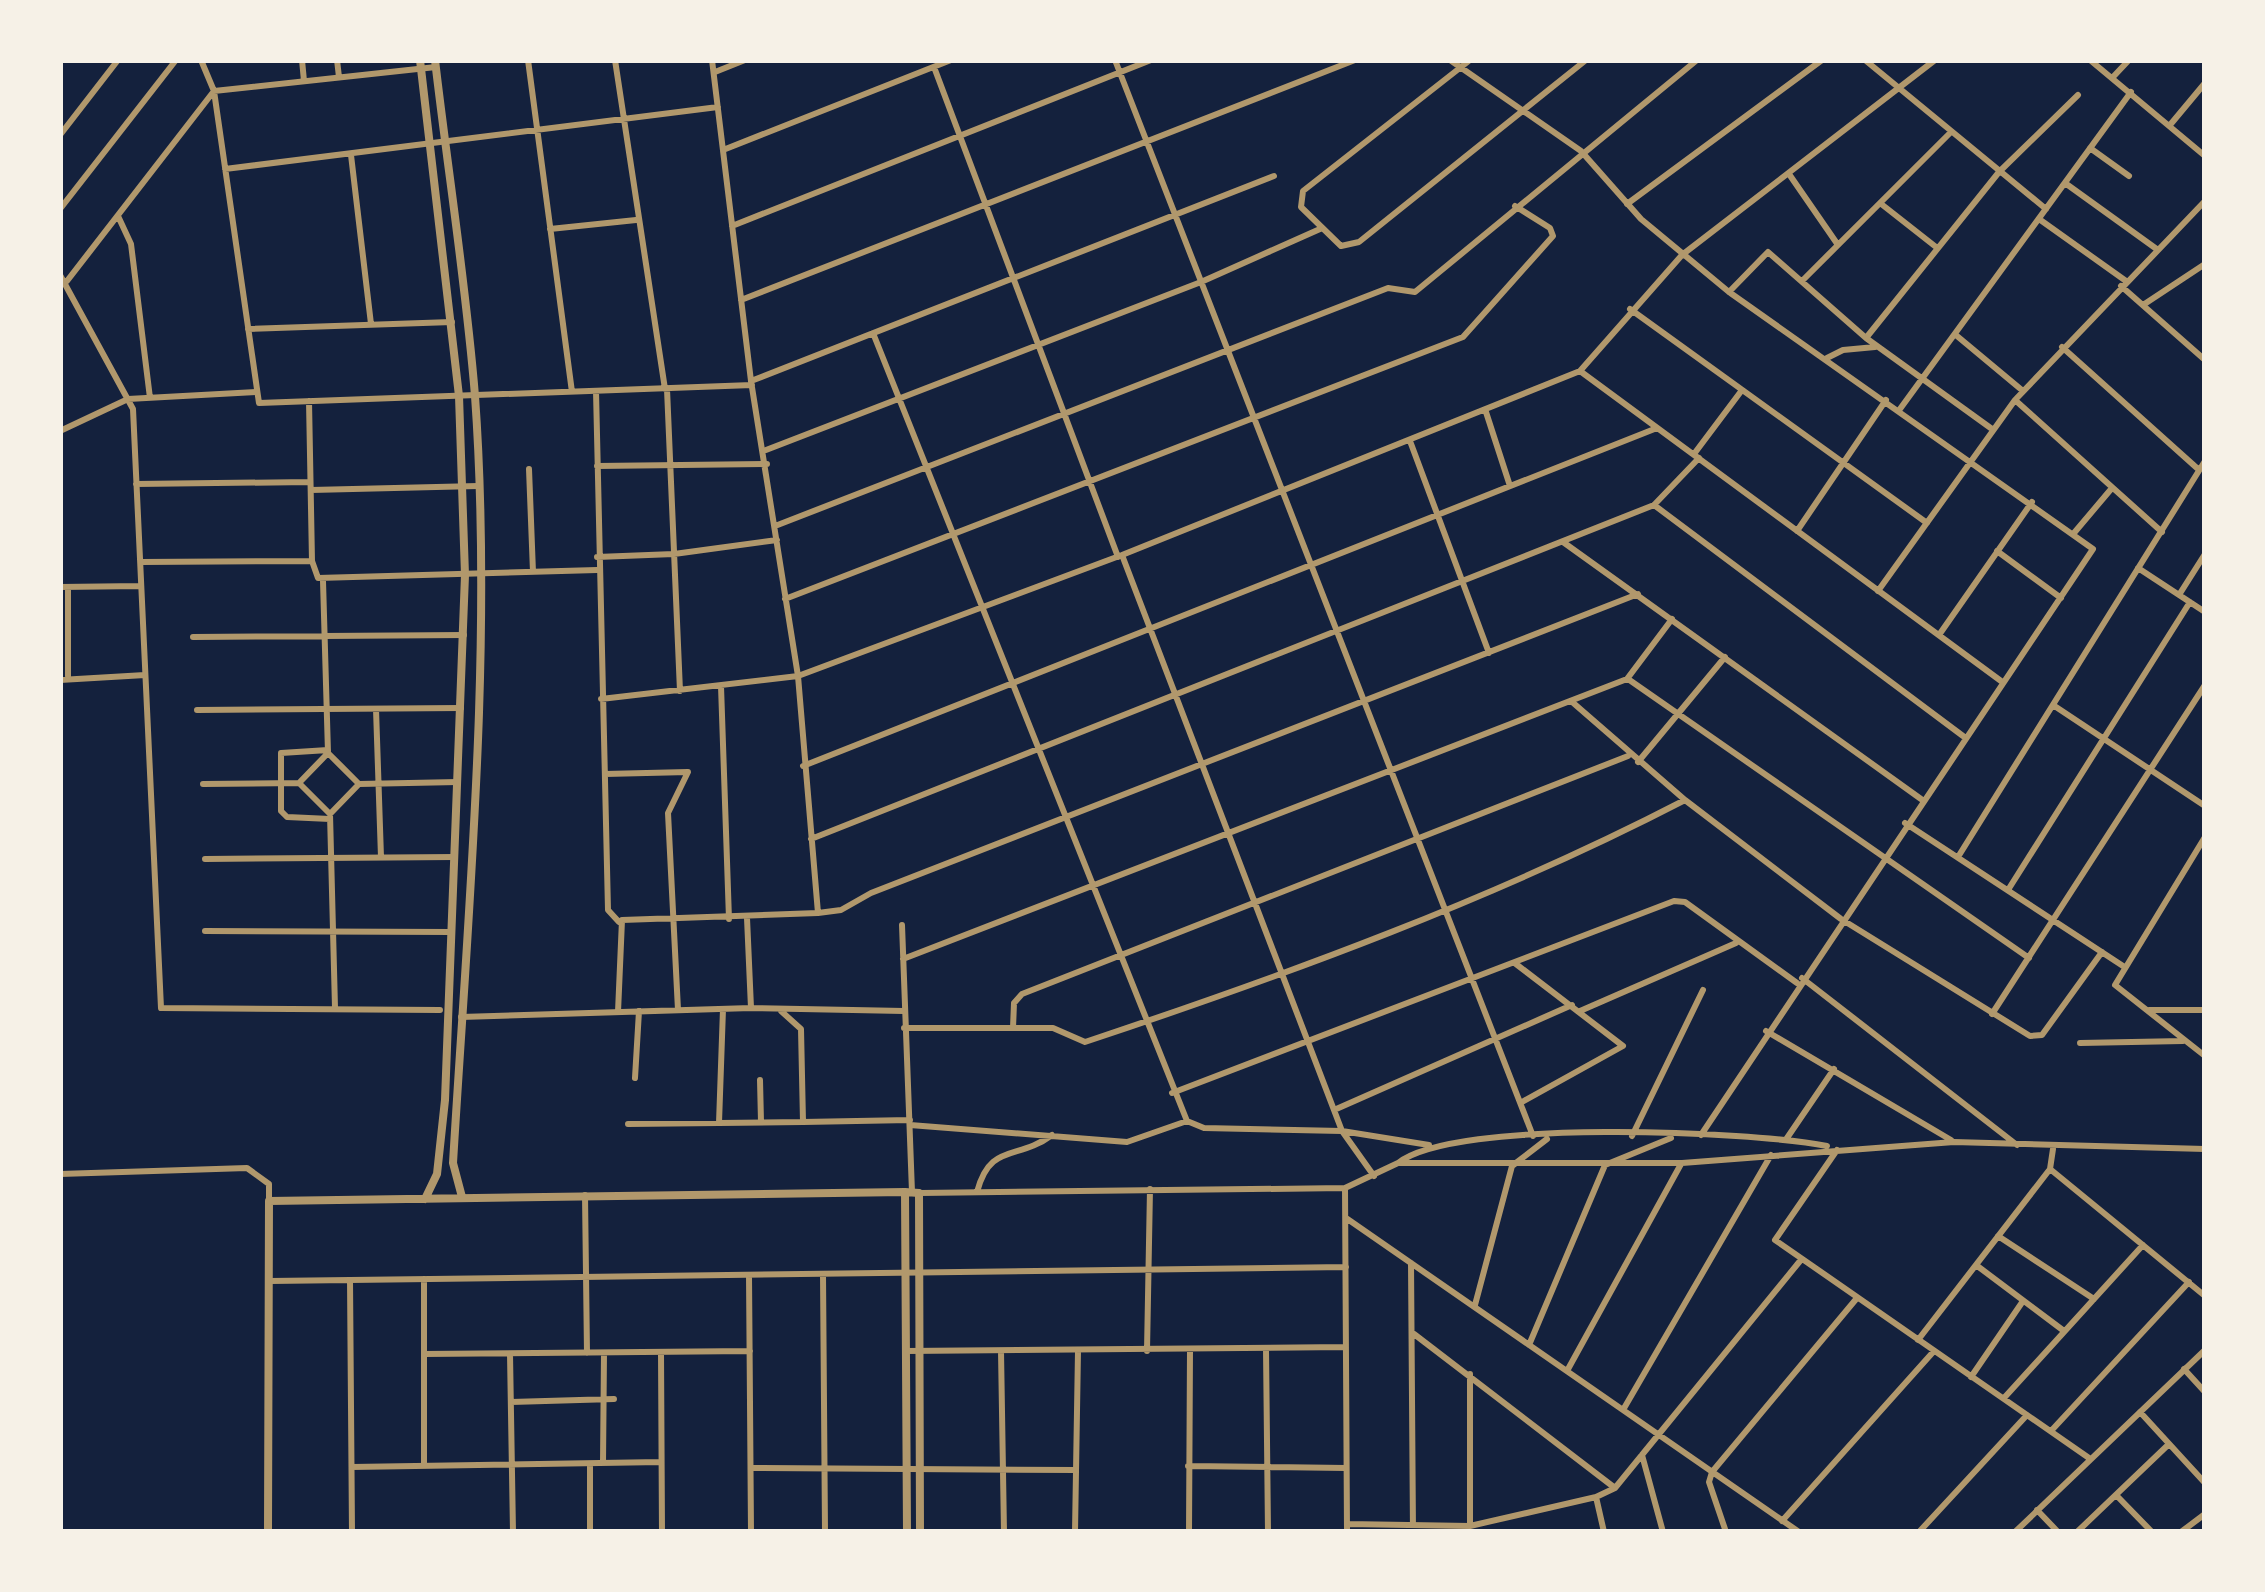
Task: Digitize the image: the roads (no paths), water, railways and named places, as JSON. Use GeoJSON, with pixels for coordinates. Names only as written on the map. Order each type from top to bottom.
{"type":"FeatureCollection","features":[{"type":"Feature","properties":{"kind":"street"},"geometry":{"type":"LineString","coordinates":[[60,135],[118,60]]}},
{"type":"Feature","properties":{"kind":"street"},"geometry":{"type":"LineString","coordinates":[[60,209],[176,60]]}},
{"type":"Feature","properties":{"kind":"street"},"geometry":{"type":"LineString","coordinates":[[201,60],[214,91],[259,403],[752,383],[1274,176]]}},
{"type":"Feature","properties":{"kind":"street"},"geometry":{"type":"LineString","coordinates":[[302,60],[304,81]]}},
{"type":"Feature","properties":{"kind":"street"},"geometry":{"type":"LineString","coordinates":[[337,60],[340,77]]}},
{"type":"Feature","properties":{"kind":"street"},"geometry":{"type":"LineString","coordinates":[[528,60],[572,392]]}},
{"type":"Feature","properties":{"kind":"street"},"geometry":{"type":"LineString","coordinates":[[615,60],[666,389],[680,691]]}},
{"type":"Feature","properties":{"kind":"street"},"geometry":{"type":"LineString","coordinates":[[712,60],[752,383],[798,676],[818,914]]}},
{"type":"Feature","properties":{"kind":"street"},"geometry":{"type":"LineString","coordinates":[[714,72],[745,60]]}},
{"type":"Feature","properties":{"kind":"street"},"geometry":{"type":"LineString","coordinates":[[723,150],[951,60]]}},
{"type":"Feature","properties":{"kind":"street"},"geometry":{"type":"LineString","coordinates":[[1114,60],[1533,1136]]}},
{"type":"Feature","properties":{"kind":"street"},"geometry":{"type":"LineString","coordinates":[[732,226],[1150,60]]}},
{"type":"Feature","properties":{"kind":"street"},"geometry":{"type":"LineString","coordinates":[[741,300],[1355,60]]}},
{"type":"Feature","properties":{"kind":"street"},"geometry":{"type":"LineString","coordinates":[[1450,60],[1581,151],[1627,204],[1729,292],[1972,459],[2074,532],[2093,551],[1921,799],[1701,1135]]}},
{"type":"Feature","properties":{"kind":"street"},"geometry":{"type":"LineString","coordinates":[[1470,60],[1303,191],[1301,207],[1320,229],[1351,247],[1586,60]]}},
{"type":"Feature","properties":{"kind":"street"},"geometry":{"type":"LineString","coordinates":[[776,526],[1388,288],[1415,292],[1697,60]]}},
{"type":"Feature","properties":{"kind":"street"},"geometry":{"type":"LineString","coordinates":[[1864,60],[2046,208]]}},
{"type":"Feature","properties":{"kind":"street"},"geometry":{"type":"LineString","coordinates":[[601,699],[798,676],[1120,556],[1580,371],[1682,255],[1936,60]]}},
{"type":"Feature","properties":{"kind":"street"},"geometry":{"type":"LineString","coordinates":[[2090,60],[2205,156]]}},
{"type":"Feature","properties":{"kind":"street"},"geometry":{"type":"LineString","coordinates":[[2113,77],[2129,60]]}},
{"type":"Feature","properties":{"kind":"street"},"geometry":{"type":"LineString","coordinates":[[1627,204],[1816,62]]}},
{"type":"Feature","properties":{"kind":"street"},"geometry":{"type":"LineString","coordinates":[[420,64],[459,396],[465,574],[445,1100],[437,1174],[425,1198]]}},
{"type":"Feature","properties":{"kind":"street"},"geometry":{"type":"LineString","coordinates":[[440,1010],[161,1008],[128,399],[64,278],[214,91],[435,64],[475,395],[478,486],[479,574],[453,1163],[462,1197]]}},
{"type":"Feature","properties":{"kind":"street"},"geometry":{"type":"LineString","coordinates":[[934,67],[1342,1131],[1374,1176]]}},
{"type":"Feature","properties":{"kind":"street"},"geometry":{"type":"LineString","coordinates":[[2170,125],[2205,83]]}},
{"type":"Feature","properties":{"kind":"street"},"geometry":{"type":"LineString","coordinates":[[1900,409],[2131,92]]}},
{"type":"Feature","properties":{"kind":"street"},"geometry":{"type":"LineString","coordinates":[[1866,338],[2000,172],[2078,95]]}},
{"type":"Feature","properties":{"kind":"street"},"geometry":{"type":"LineString","coordinates":[[225,169],[718,106]]}},
{"type":"Feature","properties":{"kind":"street"},"geometry":{"type":"LineString","coordinates":[[1802,281],[1950,133]]}},
{"type":"Feature","properties":{"kind":"street"},"geometry":{"type":"LineString","coordinates":[[2090,148],[2129,176]]}},
{"type":"Feature","properties":{"kind":"street"},"geometry":{"type":"LineString","coordinates":[[351,155],[371,325]]}},
{"type":"Feature","properties":{"kind":"street"},"geometry":{"type":"LineString","coordinates":[[1788,173],[1838,245]]}},
{"type":"Feature","properties":{"kind":"street"},"geometry":{"type":"LineString","coordinates":[[2065,183],[2158,250]]}},
{"type":"Feature","properties":{"kind":"street"},"geometry":{"type":"LineString","coordinates":[[1878,591],[2014,400],[2205,201]]}},
{"type":"Feature","properties":{"kind":"street"},"geometry":{"type":"LineString","coordinates":[[1880,203],[1936,247]]}},
{"type":"Feature","properties":{"kind":"street"},"geometry":{"type":"LineString","coordinates":[[785,599],[1463,338],[1553,236],[1550,228],[1515,206]]}},
{"type":"Feature","properties":{"kind":"street"},"geometry":{"type":"LineString","coordinates":[[118,215],[131,244],[149,398]]}},
{"type":"Feature","properties":{"kind":"street"},"geometry":{"type":"LineString","coordinates":[[2039,219],[2124,284],[2204,358]]}},
{"type":"Feature","properties":{"kind":"street"},"geometry":{"type":"LineString","coordinates":[[550,229],[637,220]]}},
{"type":"Feature","properties":{"kind":"street"},"geometry":{"type":"LineString","coordinates":[[765,450],[1201,282],[1320,229]]}},
{"type":"Feature","properties":{"kind":"street"},"geometry":{"type":"LineString","coordinates":[[1729,292],[1766,250],[1866,338],[1993,430]]}},
{"type":"Feature","properties":{"kind":"street"},"geometry":{"type":"LineString","coordinates":[[2142,305],[2205,264]]}},
{"type":"Feature","properties":{"kind":"street"},"geometry":{"type":"LineString","coordinates":[[1630,309],[1927,523]]}},
{"type":"Feature","properties":{"kind":"street"},"geometry":{"type":"LineString","coordinates":[[248,328],[452,322]]}},
{"type":"Feature","properties":{"kind":"street"},"geometry":{"type":"LineString","coordinates":[[873,333],[1172,1094],[1187,1120],[1204,1128],[1342,1131],[1429,1145],[1533,1136],[1701,1135],[1787,1138],[1839,1148]]}},
{"type":"Feature","properties":{"kind":"street"},"geometry":{"type":"LineString","coordinates":[[1955,335],[2024,391]]}},
{"type":"Feature","properties":{"kind":"street"},"geometry":{"type":"LineString","coordinates":[[1827,358],[1843,350],[1879,347]]}},
{"type":"Feature","properties":{"kind":"street"},"geometry":{"type":"LineString","coordinates":[[2062,347],[2199,470]]}},
{"type":"Feature","properties":{"kind":"street"},"geometry":{"type":"LineString","coordinates":[[1580,371],[2001,681]]}},
{"type":"Feature","properties":{"kind":"street"},"geometry":{"type":"LineString","coordinates":[[811,839],[1654,505],[1696,457],[1742,390]]}},
{"type":"Feature","properties":{"kind":"street"},"geometry":{"type":"LineString","coordinates":[[596,391],[603,774],[608,910],[620,922],[618,1012]]}},
{"type":"Feature","properties":{"kind":"street"},"geometry":{"type":"LineString","coordinates":[[60,431],[128,399],[257,392]]}},
{"type":"Feature","properties":{"kind":"street"},"geometry":{"type":"LineString","coordinates":[[1797,531],[1887,399]]}},
{"type":"Feature","properties":{"kind":"street"},"geometry":{"type":"LineString","coordinates":[[2014,400],[2162,532]]}},
{"type":"Feature","properties":{"kind":"street"},"geometry":{"type":"LineString","coordinates":[[310,401],[311,560],[323,580],[328,752],[359,784]]}},
{"type":"Feature","properties":{"kind":"street"},"geometry":{"type":"LineString","coordinates":[[1485,410],[1510,487]]}},
{"type":"Feature","properties":{"kind":"street"},"geometry":{"type":"LineString","coordinates":[[803,766],[1657,428]]}},
{"type":"Feature","properties":{"kind":"street"},"geometry":{"type":"LineString","coordinates":[[1410,441],[1489,653]]}},
{"type":"Feature","properties":{"kind":"street"},"geometry":{"type":"LineString","coordinates":[[1958,857],[2205,460]]}},
{"type":"Feature","properties":{"kind":"street"},"geometry":{"type":"LineString","coordinates":[[596,466],[767,464]]}},
{"type":"Feature","properties":{"kind":"street"},"geometry":{"type":"LineString","coordinates":[[529,469],[533,572]]}},
{"type":"Feature","properties":{"kind":"street"},"geometry":{"type":"LineString","coordinates":[[136,484],[478,486]]}},
{"type":"Feature","properties":{"kind":"street"},"geometry":{"type":"LineString","coordinates":[[2074,532],[2112,488]]}},
{"type":"Feature","properties":{"kind":"street"},"geometry":{"type":"LineString","coordinates":[[1939,635],[2032,502]]}},
{"type":"Feature","properties":{"kind":"street"},"geometry":{"type":"LineString","coordinates":[[1654,505],[1964,736]]}},
{"type":"Feature","properties":{"kind":"street"},"geometry":{"type":"LineString","coordinates":[[597,557],[674,554],[777,540]]}},
{"type":"Feature","properties":{"kind":"street"},"geometry":{"type":"LineString","coordinates":[[1563,542],[1921,799]]}},
{"type":"Feature","properties":{"kind":"street"},"geometry":{"type":"LineString","coordinates":[[1997,551],[2061,598]]}},
{"type":"Feature","properties":{"kind":"street"},"geometry":{"type":"LineString","coordinates":[[2179,595],[2205,554]]}},
{"type":"Feature","properties":{"kind":"street"},"geometry":{"type":"LineString","coordinates":[[140,562],[311,560]]}},
{"type":"Feature","properties":{"kind":"street"},"geometry":{"type":"LineString","coordinates":[[2138,568],[2205,613]]}},
{"type":"Feature","properties":{"kind":"street"},"geometry":{"type":"LineString","coordinates":[[323,580],[597,570]]}},
{"type":"Feature","properties":{"kind":"street"},"geometry":{"type":"LineString","coordinates":[[141,586],[64,587],[64,678],[146,675]]}},
{"type":"Feature","properties":{"kind":"street"},"geometry":{"type":"LineString","coordinates":[[620,922],[841,910],[1637,594]]}},
{"type":"Feature","properties":{"kind":"street"},"geometry":{"type":"LineString","coordinates":[[2008,890],[2190,602]]}},
{"type":"Feature","properties":{"kind":"street"},"geometry":{"type":"LineString","coordinates":[[902,959],[1627,679],[1672,619]]}},
{"type":"Feature","properties":{"kind":"street"},"geometry":{"type":"LineString","coordinates":[[193,637],[464,635]]}},
{"type":"Feature","properties":{"kind":"street"},"geometry":{"type":"LineString","coordinates":[[1638,762],[1725,657]]}},
{"type":"Feature","properties":{"kind":"street"},"geometry":{"type":"LineString","coordinates":[[1627,679],[2029,958]]}},
{"type":"Feature","properties":{"kind":"street"},"geometry":{"type":"LineString","coordinates":[[1992,1015],[2205,685]]}},
{"type":"Feature","properties":{"kind":"street"},"geometry":{"type":"LineString","coordinates":[[722,686],[729,919]]}},
{"type":"Feature","properties":{"kind":"street"},"geometry":{"type":"LineString","coordinates":[[1571,701],[1628,756],[1841,919],[2030,1036],[2042,1035],[2102,952]]}},
{"type":"Feature","properties":{"kind":"street"},"geometry":{"type":"LineString","coordinates":[[2053,704],[2205,806]]}},
{"type":"Feature","properties":{"kind":"street"},"geometry":{"type":"LineString","coordinates":[[196,710],[461,708]]}},
{"type":"Feature","properties":{"kind":"street"},"geometry":{"type":"LineString","coordinates":[[376,709],[381,857]]}},
{"type":"Feature","properties":{"kind":"street"},"geometry":{"type":"LineString","coordinates":[[328,752],[281,753],[283,815],[330,816],[359,784],[458,782]]}},
{"type":"Feature","properties":{"kind":"street"},"geometry":{"type":"LineString","coordinates":[[203,784],[299,783],[328,752]]}},
{"type":"Feature","properties":{"kind":"street"},"geometry":{"type":"LineString","coordinates":[[1013,1028],[1014,1003],[1022,994],[1628,756]]}},
{"type":"Feature","properties":{"kind":"street"},"geometry":{"type":"LineString","coordinates":[[603,774],[688,772],[668,813],[677,1010]]}},
{"type":"Feature","properties":{"kind":"street"},"geometry":{"type":"LineString","coordinates":[[299,783],[330,816],[335,1009]]}},
{"type":"Feature","properties":{"kind":"street"},"geometry":{"type":"LineString","coordinates":[[904,1028],[1053,1028],[1085,1042],[1145,1024],[1446,909],[1579,855],[1685,800]]}},
{"type":"Feature","properties":{"kind":"street"},"geometry":{"type":"LineString","coordinates":[[1905,823],[2123,967]]}},
{"type":"Feature","properties":{"kind":"street"},"geometry":{"type":"LineString","coordinates":[[2205,839],[2115,985],[2205,1056]]}},
{"type":"Feature","properties":{"kind":"street"},"geometry":{"type":"LineString","coordinates":[[205,859],[455,856]]}},
{"type":"Feature","properties":{"kind":"street"},"geometry":{"type":"LineString","coordinates":[[1172,1094],[1674,902],[1685,902],[1800,981],[2020,1147]]}},
{"type":"Feature","properties":{"kind":"street"},"geometry":{"type":"LineString","coordinates":[[747,918],[751,1008]]}},
{"type":"Feature","properties":{"kind":"street"},"geometry":{"type":"LineString","coordinates":[[902,925],[919,1273],[920,1532]]}},
{"type":"Feature","properties":{"kind":"street"},"geometry":{"type":"LineString","coordinates":[[206,932],[452,932]]}},
{"type":"Feature","properties":{"kind":"street"},"geometry":{"type":"LineString","coordinates":[[1334,1109],[1738,942]]}},
{"type":"Feature","properties":{"kind":"street"},"geometry":{"type":"LineString","coordinates":[[1516,964],[1622,1048],[1522,1102]]}},
{"type":"Feature","properties":{"kind":"street"},"geometry":{"type":"LineString","coordinates":[[1632,1136],[1703,990]]}},
{"type":"Feature","properties":{"kind":"street"},"geometry":{"type":"LineString","coordinates":[[460,1017],[751,1008],[904,1011]]}},
{"type":"Feature","properties":{"kind":"street"},"geometry":{"type":"LineString","coordinates":[[718,1123],[723,1009]]}},
{"type":"Feature","properties":{"kind":"street"},"geometry":{"type":"LineString","coordinates":[[778,1010],[801,1029],[803,1122]]}},
{"type":"Feature","properties":{"kind":"street"},"geometry":{"type":"LineString","coordinates":[[2145,1010],[2205,1010]]}},
{"type":"Feature","properties":{"kind":"street"},"geometry":{"type":"LineString","coordinates":[[635,1078],[639,1011]]}},
{"type":"Feature","properties":{"kind":"street"},"geometry":{"type":"LineString","coordinates":[[1766,1031],[1954,1142]]}},
{"type":"Feature","properties":{"kind":"street"},"geometry":{"type":"LineString","coordinates":[[2080,1043],[2187,1041]]}},
{"type":"Feature","properties":{"kind":"street"},"geometry":{"type":"LineString","coordinates":[[1787,1138],[1834,1069]]}},
{"type":"Feature","properties":{"kind":"street"},"geometry":{"type":"LineString","coordinates":[[760,1080],[761,1122]]}},
{"type":"Feature","properties":{"kind":"street"},"geometry":{"type":"LineString","coordinates":[[628,1124],[910,1122],[1127,1142],[1187,1120]]}},
{"type":"Feature","properties":{"kind":"street"},"geometry":{"type":"LineString","coordinates":[[977,1192],[985,1166],[995,1157],[1038,1145],[1052,1135]]}},
{"type":"Feature","properties":{"kind":"street"},"geometry":{"type":"LineString","coordinates":[[1529,1345],[1605,1165],[1674,1136]]}},
{"type":"Feature","properties":{"kind":"street"},"geometry":{"type":"LineString","coordinates":[[1474,1305],[1512,1166],[1551,1137]]}},
{"type":"Feature","properties":{"kind":"street"},"geometry":{"type":"LineString","coordinates":[[1398,1163],[1682,1163],[1954,1142],[2205,1149]]}},
{"type":"Feature","properties":{"kind":"street"},"geometry":{"type":"LineString","coordinates":[[269,1201],[1345,1188],[1429,1145]]}},
{"type":"Feature","properties":{"kind":"street"},"geometry":{"type":"LineString","coordinates":[[1839,1148],[1774,1236],[2090,1458]]}},
{"type":"Feature","properties":{"kind":"street"},"geometry":{"type":"LineString","coordinates":[[1918,1340],[2050,1169],[2053,1148]]}},
{"type":"Feature","properties":{"kind":"street"},"geometry":{"type":"LineString","coordinates":[[1623,1410],[1771,1156]]}},
{"type":"Feature","properties":{"kind":"street"},"geometry":{"type":"LineString","coordinates":[[1567,1371],[1682,1163]]}},
{"type":"Feature","properties":{"kind":"street"},"geometry":{"type":"LineString","coordinates":[[60,1174],[247,1168],[269,1184],[268,1532]]}},
{"type":"Feature","properties":{"kind":"street"},"geometry":{"type":"LineString","coordinates":[[2050,1169],[2205,1296]]}},
{"type":"Feature","properties":{"kind":"street"},"geometry":{"type":"LineString","coordinates":[[1345,1188],[1347,1528],[1470,1529],[1595,1497],[1615,1487],[1802,1260]]}},
{"type":"Feature","properties":{"kind":"street"},"geometry":{"type":"LineString","coordinates":[[1147,1351],[1150,1189]]}},
{"type":"Feature","properties":{"kind":"street"},"geometry":{"type":"LineString","coordinates":[[907,1532],[906,1273],[912,1192]]}},
{"type":"Feature","properties":{"kind":"street"},"geometry":{"type":"LineString","coordinates":[[585,1195],[587,1352]]}},
{"type":"Feature","properties":{"kind":"street"},"geometry":{"type":"LineString","coordinates":[[1346,1218],[1798,1532]]}},
{"type":"Feature","properties":{"kind":"street"},"geometry":{"type":"LineString","coordinates":[[1998,1236],[2094,1299]]}},
{"type":"Feature","properties":{"kind":"street"},"geometry":{"type":"LineString","coordinates":[[2003,1399],[2143,1245]]}},
{"type":"Feature","properties":{"kind":"street"},"geometry":{"type":"LineString","coordinates":[[1411,1263],[1413,1528]]}},
{"type":"Feature","properties":{"kind":"street"},"geometry":{"type":"LineString","coordinates":[[1976,1265],[2064,1331]]}},
{"type":"Feature","properties":{"kind":"street"},"geometry":{"type":"LineString","coordinates":[[269,1281],[1346,1267]]}},
{"type":"Feature","properties":{"kind":"street"},"geometry":{"type":"LineString","coordinates":[[823,1274],[825,1532]]}},
{"type":"Feature","properties":{"kind":"street"},"geometry":{"type":"LineString","coordinates":[[748,1275],[751,1532]]}},
{"type":"Feature","properties":{"kind":"street"},"geometry":{"type":"LineString","coordinates":[[424,1279],[424,1466]]}},
{"type":"Feature","properties":{"kind":"street"},"geometry":{"type":"LineString","coordinates":[[350,1280],[352,1532]]}},
{"type":"Feature","properties":{"kind":"street"},"geometry":{"type":"LineString","coordinates":[[2051,1431],[2188,1282]]}},
{"type":"Feature","properties":{"kind":"street"},"geometry":{"type":"LineString","coordinates":[[1736,1532],[1724,1527],[1709,1482],[1712,1472],[1857,1298]]}},
{"type":"Feature","properties":{"kind":"street"},"geometry":{"type":"LineString","coordinates":[[1971,1377],[2023,1301]]}},
{"type":"Feature","properties":{"kind":"street"},"geometry":{"type":"LineString","coordinates":[[1414,1334],[1615,1487]]}},
{"type":"Feature","properties":{"kind":"street"},"geometry":{"type":"LineString","coordinates":[[906,1351],[1346,1346]]}},
{"type":"Feature","properties":{"kind":"street"},"geometry":{"type":"LineString","coordinates":[[1266,1349],[1268,1532]]}},
{"type":"Feature","properties":{"kind":"street"},"geometry":{"type":"LineString","coordinates":[[2015,1532],[2205,1349]]}},
{"type":"Feature","properties":{"kind":"street"},"geometry":{"type":"LineString","coordinates":[[1189,1532],[1190,1350]]}},
{"type":"Feature","properties":{"kind":"street"},"geometry":{"type":"LineString","coordinates":[[424,1354],[750,1351]]}},
{"type":"Feature","properties":{"kind":"street"},"geometry":{"type":"LineString","coordinates":[[1001,1351],[1004,1532]]}},
{"type":"Feature","properties":{"kind":"street"},"geometry":{"type":"LineString","coordinates":[[1075,1532],[1078,1351]]}},
{"type":"Feature","properties":{"kind":"street"},"geometry":{"type":"LineString","coordinates":[[1782,1520],[1934,1351]]}},
{"type":"Feature","properties":{"kind":"street"},"geometry":{"type":"LineString","coordinates":[[603,1463],[604,1352]]}},
{"type":"Feature","properties":{"kind":"street"},"geometry":{"type":"LineString","coordinates":[[661,1352],[662,1532]]}},
{"type":"Feature","properties":{"kind":"street"},"geometry":{"type":"LineString","coordinates":[[510,1354],[513,1532]]}},
{"type":"Feature","properties":{"kind":"street"},"geometry":{"type":"LineString","coordinates":[[2184,1369],[2205,1392]]}},
{"type":"Feature","properties":{"kind":"street"},"geometry":{"type":"LineString","coordinates":[[1470,1374],[1470,1529]]}},
{"type":"Feature","properties":{"kind":"street"},"geometry":{"type":"LineString","coordinates":[[511,1402],[614,1399]]}},
{"type":"Feature","properties":{"kind":"street"},"geometry":{"type":"LineString","coordinates":[[2140,1412],[2205,1483]]}},
{"type":"Feature","properties":{"kind":"street"},"geometry":{"type":"LineString","coordinates":[[1919,1532],[2027,1415]]}},
{"type":"Feature","properties":{"kind":"street"},"geometry":{"type":"LineString","coordinates":[[2078,1532],[2169,1444]]}},
{"type":"Feature","properties":{"kind":"street"},"geometry":{"type":"LineString","coordinates":[[1642,1455],[1663,1532]]}},
{"type":"Feature","properties":{"kind":"street"},"geometry":{"type":"LineString","coordinates":[[352,1467],[662,1462]]}},
{"type":"Feature","properties":{"kind":"street"},"geometry":{"type":"LineString","coordinates":[[590,1463],[590,1532]]}},
{"type":"Feature","properties":{"kind":"street"},"geometry":{"type":"LineString","coordinates":[[1188,1466],[1346,1468]]}},
{"type":"Feature","properties":{"kind":"street"},"geometry":{"type":"LineString","coordinates":[[751,1468],[1076,1470]]}},
{"type":"Feature","properties":{"kind":"street"},"geometry":{"type":"LineString","coordinates":[[2116,1495],[2152,1532]]}},
{"type":"Feature","properties":{"kind":"street"},"geometry":{"type":"LineString","coordinates":[[1595,1497],[1604,1532]]}},
{"type":"Feature","properties":{"kind":"street"},"geometry":{"type":"LineString","coordinates":[[2037,1510],[2058,1532]]}},
{"type":"Feature","properties":{"kind":"street"},"geometry":{"type":"LineString","coordinates":[[2181,1532],[2205,1514]]}}]}
